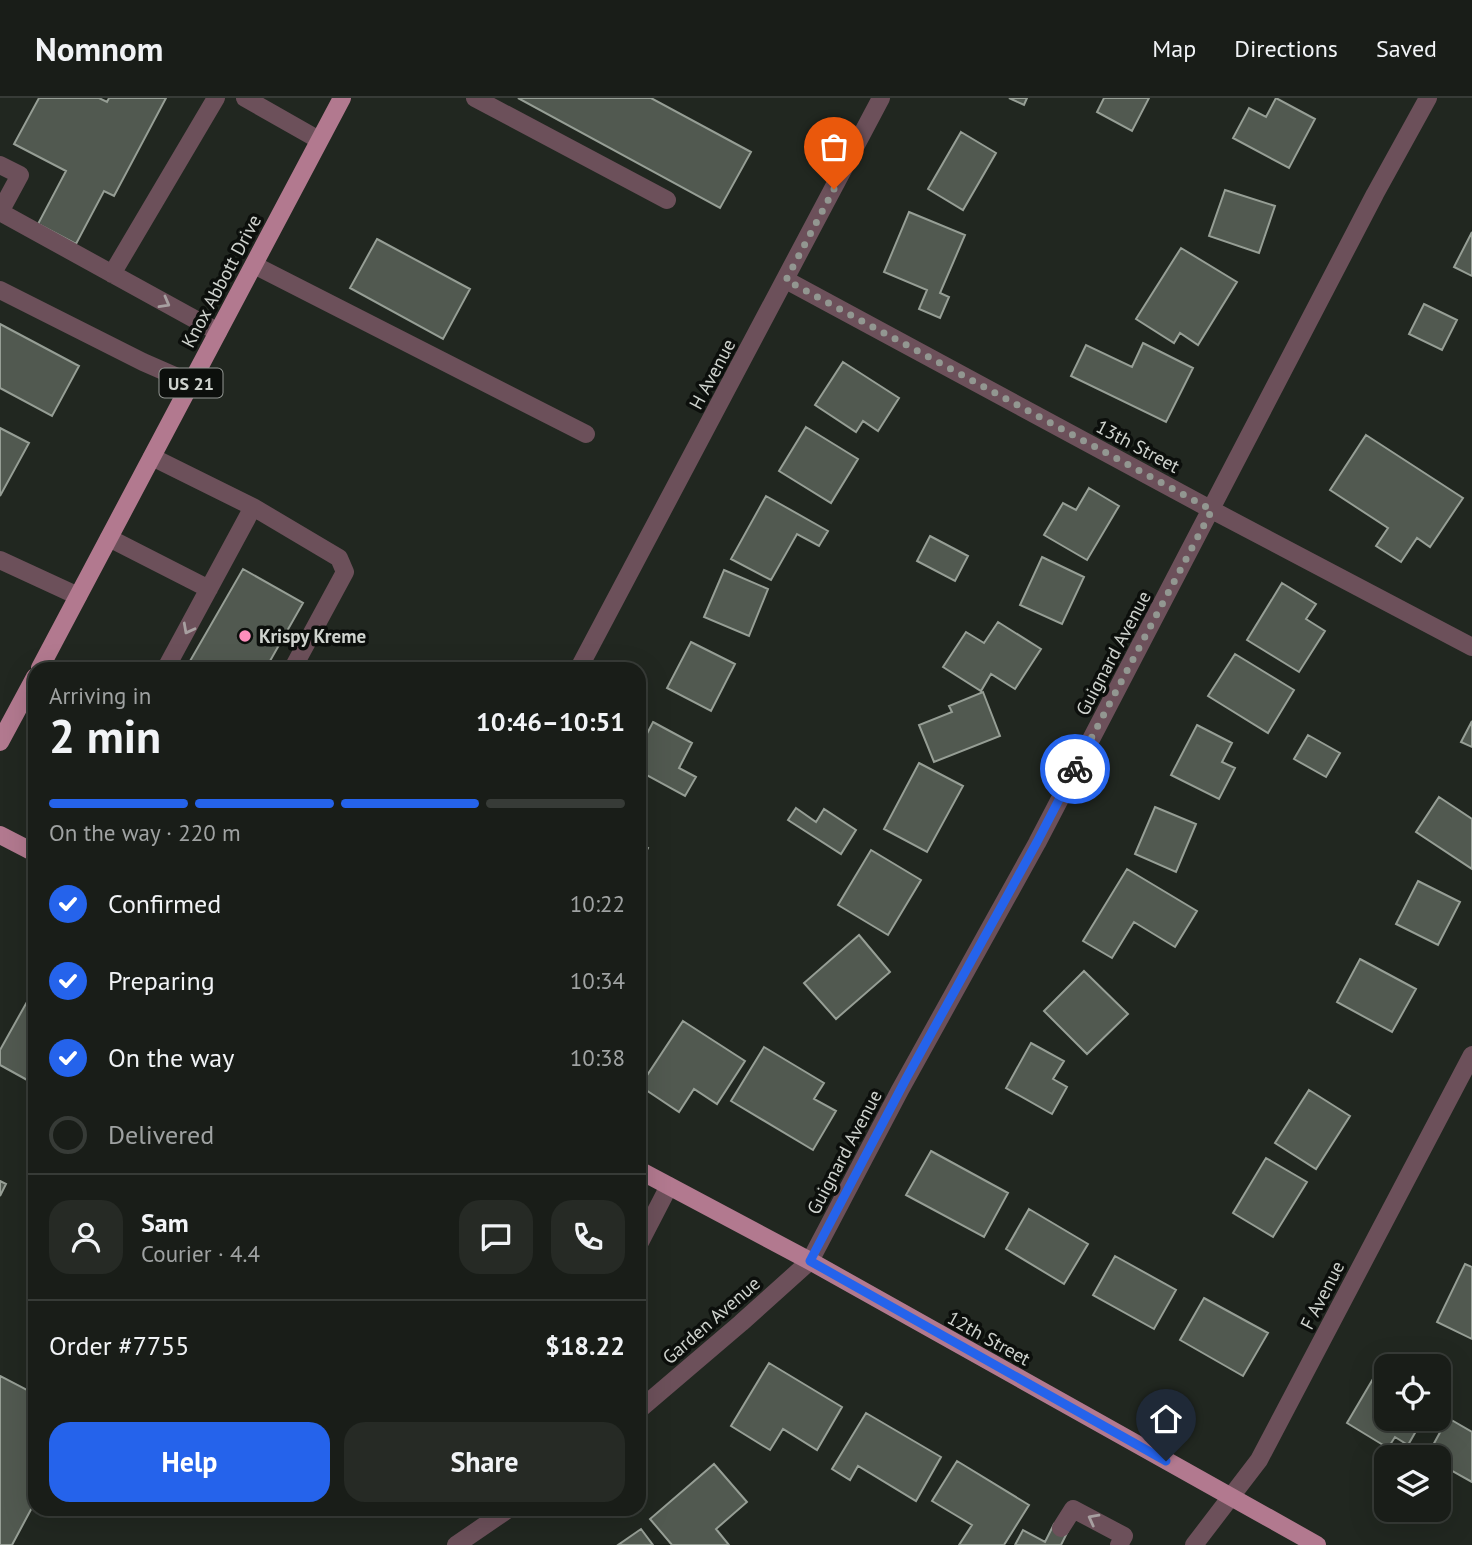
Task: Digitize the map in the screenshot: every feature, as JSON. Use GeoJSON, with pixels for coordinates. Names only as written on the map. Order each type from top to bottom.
{"type":"FeatureCollection","features":[{"type":"Feature","properties":{"kind":"main road","name":"Knox Abbott Drive"},"geometry":{"type":"LineString","coordinates":[[43,662],[342,98]]}},
{"type":"Feature","properties":{"kind":"main road"},"geometry":{"type":"LineString","coordinates":[[0,742],[28,690]]}},
{"type":"Feature","properties":{"kind":"main road"},"geometry":{"type":"LineString","coordinates":[[0,835],[28,849]]}},
{"type":"Feature","properties":{"kind":"main road","name":"12th Street"},"geometry":{"type":"LineString","coordinates":[[646,1174],[810,1261],[1317,1545]]}},
{"type":"Feature","properties":{"kind":"street"},"geometry":{"type":"LineString","coordinates":[[113,274],[216,98]]}},
{"type":"Feature","properties":{"kind":"street"},"geometry":{"type":"LineString","coordinates":[[245,98],[319,140]]}},
{"type":"Feature","properties":{"kind":"street"},"geometry":{"type":"LineString","coordinates":[[475,98],[667,200]]}},
{"type":"Feature","properties":{"kind":"street","name":"H Avenue"},"geometry":{"type":"LineString","coordinates":[[582,662],[881,98]]}},
{"type":"Feature","properties":{"kind":"street","name":"Guignard Avenue"},"geometry":{"type":"LineString","coordinates":[[810,1261],[905,1081],[1037,842],[1427,98]]}},
{"type":"Feature","properties":{"kind":"street"},"geometry":{"type":"LineString","coordinates":[[0,165],[20,175],[0,212],[218,332]]}},
{"type":"Feature","properties":{"kind":"street"},"geometry":{"type":"LineString","coordinates":[[254,265],[586,434]]}},
{"type":"Feature","properties":{"kind":"street","name":"13th Street"},"geometry":{"type":"LineString","coordinates":[[786,280],[1472,647]]}},
{"type":"Feature","properties":{"kind":"street"},"geometry":{"type":"LineString","coordinates":[[0,290],[143,362],[191,383]]}},
{"type":"Feature","properties":{"kind":"street"},"geometry":{"type":"LineString","coordinates":[[152,457],[253,507],[339,558],[345,572],[296,662]]}},
{"type":"Feature","properties":{"kind":"street"},"geometry":{"type":"LineString","coordinates":[[169,662],[253,507]]}},
{"type":"Feature","properties":{"kind":"street"},"geometry":{"type":"LineString","coordinates":[[109,538],[209,589]]}},
{"type":"Feature","properties":{"kind":"street"},"geometry":{"type":"LineString","coordinates":[[0,560],[78,596]]}},
{"type":"Feature","properties":{"kind":"street","name":"F Avenue"},"geometry":{"type":"LineString","coordinates":[[1194,1545],[1266,1448],[1472,1055]]}},
{"type":"Feature","properties":{"kind":"street"},"geometry":{"type":"LineString","coordinates":[[646,1230],[669,1186]]}},
{"type":"Feature","properties":{"kind":"street","name":"Garden Avenue"},"geometry":{"type":"LineString","coordinates":[[646,1404],[810,1261]]}},
{"type":"Feature","properties":{"kind":"street"},"geometry":{"type":"LineString","coordinates":[[1061,1528],[1073,1508],[1124,1536],[1119,1545]]}},
{"type":"Feature","properties":{"kind":"street"},"geometry":{"type":"LineString","coordinates":[[456,1545],[498,1516]]}},
{"type":"Feature","properties":{"kind":"building"},"geometry":{"type":"Polygon","coordinates":[[[39,98],[99,98],[107,102],[109,98],[166,98],[114,196],[104,191],[76,244],[38,224],[66,171],[14,144],[39,98]]]}},
{"type":"Feature","properties":{"kind":"building"},"geometry":{"type":"Polygon","coordinates":[[[518,98],[651,98],[751,152],[720,208],[518,98]]]}},
{"type":"Feature","properties":{"kind":"building"},"geometry":{"type":"Polygon","coordinates":[[[1009,98],[1027,98],[1024,105],[1009,98]]]}},
{"type":"Feature","properties":{"kind":"building"},"geometry":{"type":"Polygon","coordinates":[[[1104,98],[1149,98],[1132,131],[1097,112],[1104,98]]]}},
{"type":"Feature","properties":{"kind":"building"},"geometry":{"type":"Polygon","coordinates":[[[1276,98],[1315,119],[1289,168],[1233,138],[1249,108],[1266,117],[1276,98]]]}},
{"type":"Feature","properties":{"kind":"building"},"geometry":{"type":"Polygon","coordinates":[[[961,132],[996,153],[963,210],[928,189],[961,132]]]}},
{"type":"Feature","properties":{"kind":"building"},"geometry":{"type":"Polygon","coordinates":[[[1225,190],[1275,206],[1259,253],[1209,236],[1225,190]]]}},
{"type":"Feature","properties":{"kind":"building"},"geometry":{"type":"Polygon","coordinates":[[[909,212],[965,235],[940,293],[949,297],[940,318],[919,309],[927,290],[884,272],[909,212]]]}},
{"type":"Feature","properties":{"kind":"building"},"geometry":{"type":"Polygon","coordinates":[[[1472,232],[1472,276],[1454,267],[1472,232]]]}},
{"type":"Feature","properties":{"kind":"building"},"geometry":{"type":"Polygon","coordinates":[[[377,239],[470,289],[443,339],[350,288],[377,239]]]}},
{"type":"Feature","properties":{"kind":"building"},"geometry":{"type":"Polygon","coordinates":[[[1181,248],[1237,282],[1198,345],[1180,333],[1174,343],[1136,319],[1181,248]]]}},
{"type":"Feature","properties":{"kind":"building"},"geometry":{"type":"Polygon","coordinates":[[[1424,304],[1457,320],[1442,350],[1409,334],[1424,304]]]}},
{"type":"Feature","properties":{"kind":"building"},"geometry":{"type":"Polygon","coordinates":[[[0,324],[79,366],[52,416],[0,388],[0,324]]]}},
{"type":"Feature","properties":{"kind":"building"},"geometry":{"type":"Polygon","coordinates":[[[1143,343],[1193,368],[1166,422],[1071,376],[1086,345],[1132,367],[1143,343]]]}},
{"type":"Feature","properties":{"kind":"building"},"geometry":{"type":"Polygon","coordinates":[[[843,362],[899,398],[878,431],[863,421],[856,432],[815,405],[843,362]]]}},
{"type":"Feature","properties":{"kind":"building"},"geometry":{"type":"Polygon","coordinates":[[[806,427],[858,459],[831,503],[779,471],[806,427]]]}},
{"type":"Feature","properties":{"kind":"building"},"geometry":{"type":"Polygon","coordinates":[[[0,428],[29,443],[0,496],[0,428]]]}},
{"type":"Feature","properties":{"kind":"building"},"geometry":{"type":"Polygon","coordinates":[[[1366,435],[1463,498],[1430,547],[1417,538],[1401,562],[1376,546],[1388,528],[1330,490],[1366,435]]]}},
{"type":"Feature","properties":{"kind":"building"},"geometry":{"type":"Polygon","coordinates":[[[1089,488],[1119,506],[1087,560],[1044,535],[1063,503],[1076,510],[1089,488]]]}},
{"type":"Feature","properties":{"kind":"building"},"geometry":{"type":"Polygon","coordinates":[[[766,496],[828,531],[819,546],[797,534],[771,580],[731,559],[766,496]]]}},
{"type":"Feature","properties":{"kind":"building"},"geometry":{"type":"Polygon","coordinates":[[[930,536],[968,556],[955,581],[917,561],[930,536]]]}},
{"type":"Feature","properties":{"kind":"building"},"geometry":{"type":"Polygon","coordinates":[[[1042,557],[1084,577],[1062,624],[1020,605],[1042,557]]]}},
{"type":"Feature","properties":{"kind":"building","name":"Krispy Kreme"},"geometry":{"type":"Polygon","coordinates":[[[243,569],[303,603],[269,662],[189,662],[243,569]]]}},
{"type":"Feature","properties":{"kind":"building"},"geometry":{"type":"Polygon","coordinates":[[[724,570],[768,589],[749,636],[704,617],[724,570]]]}},
{"type":"Feature","properties":{"kind":"building"},"geometry":{"type":"Polygon","coordinates":[[[1282,583],[1316,604],[1306,619],[1325,631],[1299,672],[1247,640],[1282,583]]]}},
{"type":"Feature","properties":{"kind":"building"},"geometry":{"type":"Polygon","coordinates":[[[998,622],[1041,649],[1015,689],[991,674],[981,691],[943,667],[966,632],[984,643],[998,622]]]}},
{"type":"Feature","properties":{"kind":"building"},"geometry":{"type":"Polygon","coordinates":[[[691,642],[735,664],[711,711],[667,688],[691,642]]]}},
{"type":"Feature","properties":{"kind":"building"},"geometry":{"type":"Polygon","coordinates":[[[1235,654],[1294,690],[1268,733],[1208,696],[1235,654]]]}},
{"type":"Feature","properties":{"kind":"building"},"geometry":{"type":"Polygon","coordinates":[[[983,692],[1000,736],[934,762],[919,725],[952,712],[949,706],[983,692]]]}},
{"type":"Feature","properties":{"kind":"building"},"geometry":{"type":"Polygon","coordinates":[[[1472,721],[1472,747],[1461,742],[1472,721]]]}},
{"type":"Feature","properties":{"kind":"building"},"geometry":{"type":"Polygon","coordinates":[[[653,722],[692,743],[679,768],[696,777],[685,796],[646,775],[646,736],[653,722]]]}},
{"type":"Feature","properties":{"kind":"building"},"geometry":{"type":"Polygon","coordinates":[[[1197,725],[1232,743],[1222,762],[1235,768],[1219,799],[1171,775],[1197,725]]]}},
{"type":"Feature","properties":{"kind":"building"},"geometry":{"type":"Polygon","coordinates":[[[1308,735],[1340,753],[1326,777],[1294,759],[1308,735]]]}},
{"type":"Feature","properties":{"kind":"building"},"geometry":{"type":"Polygon","coordinates":[[[919,763],[963,786],[927,852],[884,829],[919,763]]]}},
{"type":"Feature","properties":{"kind":"building"},"geometry":{"type":"Polygon","coordinates":[[[1439,797],[1472,819],[1472,869],[1416,832],[1439,797]]]}},
{"type":"Feature","properties":{"kind":"building"},"geometry":{"type":"Polygon","coordinates":[[[1155,807],[1196,824],[1176,872],[1135,854],[1155,807]]]}},
{"type":"Feature","properties":{"kind":"building"},"geometry":{"type":"Polygon","coordinates":[[[796,808],[816,822],[824,809],[856,830],[841,854],[788,820],[796,808]]]}},
{"type":"Feature","properties":{"kind":"building"},"geometry":{"type":"Polygon","coordinates":[[[871,850],[921,880],[888,935],[838,905],[871,850]]]}},
{"type":"Feature","properties":{"kind":"building"},"geometry":{"type":"Polygon","coordinates":[[[1127,869],[1197,911],[1175,947],[1134,922],[1112,958],[1083,941],[1127,869]]]}},
{"type":"Feature","properties":{"kind":"building"},"geometry":{"type":"Polygon","coordinates":[[[1418,881],[1460,902],[1438,945],[1396,924],[1418,881]]]}},
{"type":"Feature","properties":{"kind":"building"},"geometry":{"type":"Polygon","coordinates":[[[859,935],[890,972],[836,1019],[804,983],[859,935]]]}},
{"type":"Feature","properties":{"kind":"building"},"geometry":{"type":"Polygon","coordinates":[[[1360,959],[1416,989],[1392,1032],[1337,1002],[1360,959]]]}},
{"type":"Feature","properties":{"kind":"building"},"geometry":{"type":"Polygon","coordinates":[[[1084,971],[1128,1014],[1087,1054],[1044,1011],[1084,971]]]}},
{"type":"Feature","properties":{"kind":"building"},"geometry":{"type":"Polygon","coordinates":[[[28,1000],[28,1080],[0,1065],[0,1050],[28,1000]]]}},
{"type":"Feature","properties":{"kind":"building"},"geometry":{"type":"Polygon","coordinates":[[[683,1021],[745,1061],[717,1104],[694,1089],[679,1112],[646,1090],[646,1077],[683,1021]]]}},
{"type":"Feature","properties":{"kind":"building"},"geometry":{"type":"Polygon","coordinates":[[[1031,1043],[1064,1061],[1053,1079],[1067,1087],[1052,1114],[1006,1088],[1031,1043]]]}},
{"type":"Feature","properties":{"kind":"building"},"geometry":{"type":"Polygon","coordinates":[[[764,1047],[824,1083],[814,1099],[836,1111],[813,1150],[731,1101],[764,1047]]]}},
{"type":"Feature","properties":{"kind":"building"},"geometry":{"type":"Polygon","coordinates":[[[1309,1090],[1350,1116],[1316,1169],[1275,1143],[1309,1090]]]}},
{"type":"Feature","properties":{"kind":"building"},"geometry":{"type":"Polygon","coordinates":[[[931,1151],[1008,1193],[984,1237],[906,1195],[931,1151]]]}},
{"type":"Feature","properties":{"kind":"building"},"geometry":{"type":"Polygon","coordinates":[[[1266,1158],[1307,1182],[1273,1237],[1233,1213],[1266,1158]]]}},
{"type":"Feature","properties":{"kind":"building"},"geometry":{"type":"Polygon","coordinates":[[[0,1181],[6,1184],[0,1196],[0,1181]]]}},
{"type":"Feature","properties":{"kind":"building"},"geometry":{"type":"Polygon","coordinates":[[[1029,1209],[1088,1244],[1064,1284],[1006,1249],[1029,1209]]]}},
{"type":"Feature","properties":{"kind":"building"},"geometry":{"type":"Polygon","coordinates":[[[1115,1256],[1176,1290],[1154,1329],[1093,1295],[1115,1256]]]}},
{"type":"Feature","properties":{"kind":"building"},"geometry":{"type":"Polygon","coordinates":[[[1465,1264],[1472,1267],[1472,1339],[1437,1322],[1465,1264]]]}},
{"type":"Feature","properties":{"kind":"building"},"geometry":{"type":"Polygon","coordinates":[[[1204,1298],[1268,1333],[1243,1376],[1180,1340],[1204,1298]]]}},
{"type":"Feature","properties":{"kind":"building"},"geometry":{"type":"Polygon","coordinates":[[[769,1363],[842,1407],[817,1450],[783,1429],[770,1450],[731,1426],[769,1363]]]}},
{"type":"Feature","properties":{"kind":"building"},"geometry":{"type":"Polygon","coordinates":[[[0,1376],[28,1390],[28,1515],[12,1545],[0,1545],[0,1376]]]}},
{"type":"Feature","properties":{"kind":"building"},"geometry":{"type":"Polygon","coordinates":[[[1374,1377],[1374,1431],[1416,1431],[1408,1445],[1395,1437],[1390,1445],[1383,1445],[1347,1423],[1374,1377]]]}},
{"type":"Feature","properties":{"kind":"building"},"geometry":{"type":"Polygon","coordinates":[[[866,1413],[941,1457],[916,1501],[858,1466],[850,1480],[832,1469],[866,1413]]]}},
{"type":"Feature","properties":{"kind":"building"},"geometry":{"type":"Polygon","coordinates":[[[1451,1420],[1472,1432],[1472,1482],[1451,1470],[1451,1445],[1433,1445],[1441,1431],[1451,1431],[1451,1420]]]}},
{"type":"Feature","properties":{"kind":"building"},"geometry":{"type":"Polygon","coordinates":[[[957,1461],[1029,1505],[1004,1545],[959,1545],[972,1525],[932,1501],[957,1461]]]}},
{"type":"Feature","properties":{"kind":"building"},"geometry":{"type":"Polygon","coordinates":[[[714,1464],[747,1502],[716,1529],[729,1545],[672,1545],[650,1519],[714,1464]]]}},
{"type":"Feature","properties":{"kind":"building"},"geometry":{"type":"Polygon","coordinates":[[[1054,1524],[1068,1531],[1061,1545],[1015,1545],[1023,1530],[1045,1542],[1054,1524]]]}},
{"type":"Feature","properties":{"kind":"building"},"geometry":{"type":"Polygon","coordinates":[[[641,1529],[653,1545],[618,1545],[641,1529]]]}},
{"type":"Feature","properties":{"kind":"way so far"},"geometry":{"type":"LineString","coordinates":[[834,189],[786,280],[1212,510],[1075,769]]}},
{"type":"Feature","properties":{"kind":"place","name":"Krispy Kreme"},"geometry":{"type":"Point","coordinates":[245,636]}},
{"type":"Feature","properties":{"kind":"route"},"geometry":{"type":"LineString","coordinates":[[1075,769],[810,1261],[1166,1461]]}}]}
